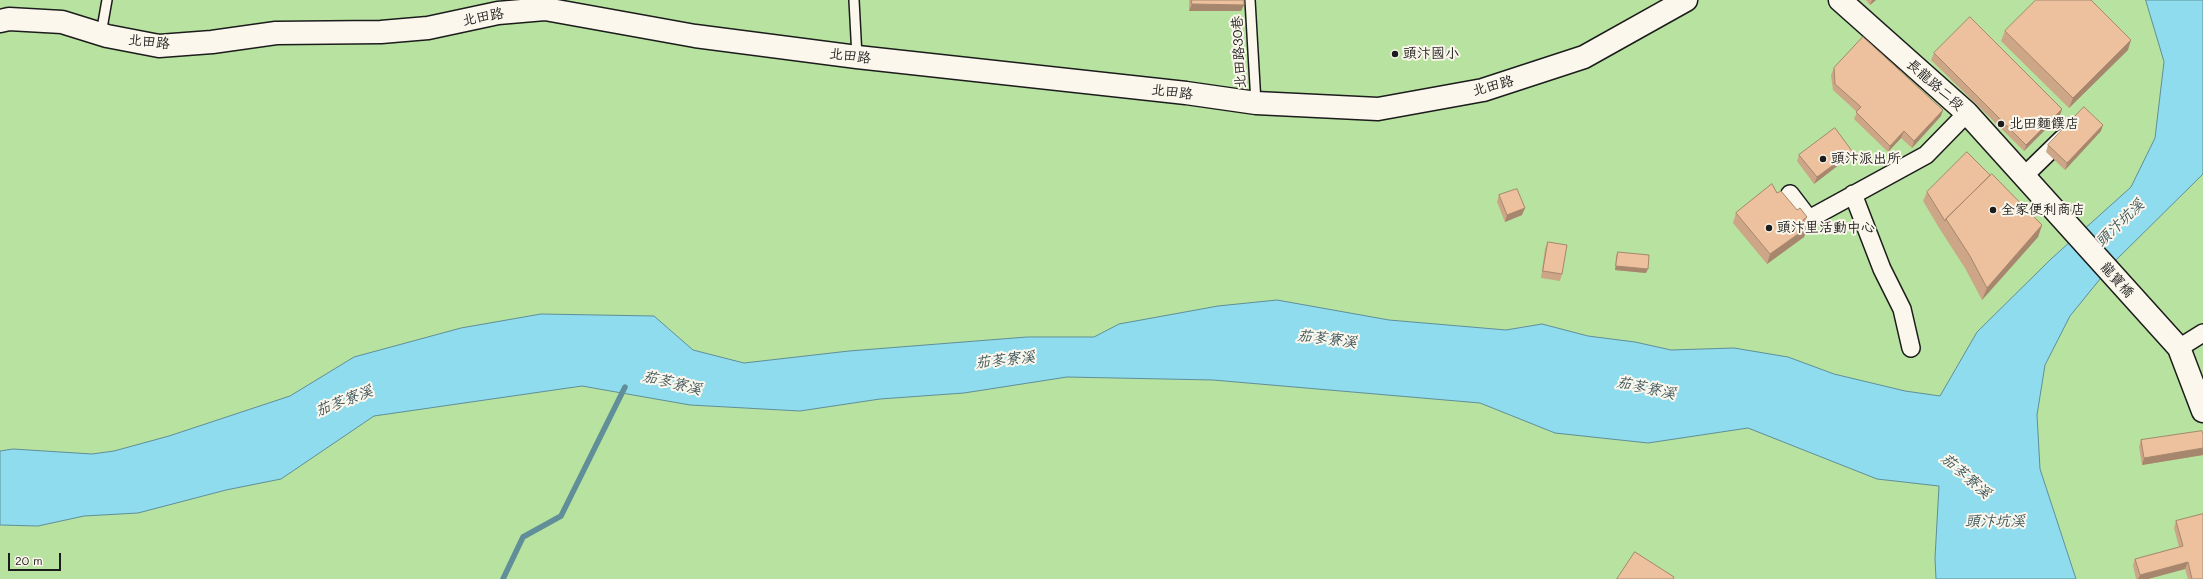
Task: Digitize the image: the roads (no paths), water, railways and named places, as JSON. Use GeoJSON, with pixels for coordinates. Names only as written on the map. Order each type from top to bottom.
{"type":"FeatureCollection","features":[{"type":"Feature","properties":{"kind":"street","name":"北田路"},"geometry":{"type":"LineString","coordinates":[[0,21],[10,19],[62,22],[101,35],[159,46],[212,42],[276,33],[381,32],[428,28],[498,13],[545,9],[695,36],[857,57],[1186,93],[1256,103],[1378,110],[1483,90],[1584,57],[1686,0]]}},
{"type":"Feature","properties":{"kind":"street","name":"長龍路二段"},"geometry":{"type":"LineString","coordinates":[[1840,0],[1967,113],[2023,177]]}},
{"type":"Feature","properties":{"kind":"street"},"geometry":{"type":"LineString","coordinates":[[1790,194],[1809,219],[1926,155],[1967,113]]}},
{"type":"Feature","properties":{"kind":"street"},"geometry":{"type":"LineString","coordinates":[[2023,177],[2075,128]]}},
{"type":"Feature","properties":{"kind":"street","name":"龍寶橋"},"geometry":{"type":"LineString","coordinates":[[2023,177],[2179,348]]}},
{"type":"Feature","properties":{"kind":"street"},"geometry":{"type":"LineString","coordinates":[[1853,194],[1882,269],[1902,309],[1911,348]]}},
{"type":"Feature","properties":{"kind":"street"},"geometry":{"type":"LineString","coordinates":[[2203,333],[2179,348],[2203,411]]}},
{"type":"Feature","properties":{"kind":"lane"},"geometry":{"type":"LineString","coordinates":[[101,35],[107,0]]}},
{"type":"Feature","properties":{"kind":"lane"},"geometry":{"type":"LineString","coordinates":[[854,0],[857,57]]}},
{"type":"Feature","properties":{"kind":"lane","name":"北田路30巷"},"geometry":{"type":"LineString","coordinates":[[1250,0],[1256,103]]}},
{"type":"Feature","properties":{"kind":"water"},"geometry":{"type":"Polygon","coordinates":[[[2146,0],[2203,0],[2203,174],[2113,263],[2070,316],[2045,365],[2037,415],[2040,469],[2076,579],[1936,579],[1935,558],[1939,486],[1877,479],[1748,428],[1648,443],[1555,433],[1480,403],[1213,380],[1067,377],[964,393],[880,399],[800,411],[690,405],[582,386],[374,416],[281,479],[226,490],[138,513],[84,516],[38,526],[0,525],[0,451],[13,449],[92,454],[114,451],[169,436],[290,396],[354,357],[461,328],[541,314],[654,316],[693,350],[744,363],[849,351],[1027,337],[1094,337],[1119,324],[1218,306],[1277,300],[1389,320],[1506,330],[1542,324],[1588,336],[1635,342],[1671,350],[1734,348],[1788,357],[1834,374],[1905,391],[1940,396],[1977,332],[2051,259],[2131,187],[2155,138],[2164,62],[2146,0]]]}},
{"type":"Feature","properties":{"kind":"waterway"},"geometry":{"type":"LineString","coordinates":[[503,579],[523,537],[561,516],[625,387]]}},
{"type":"Feature","properties":{"kind":"place","name":"頭汴國小"},"geometry":{"type":"Point","coordinates":[1395,54]}},
{"type":"Feature","properties":{"kind":"place","name":"北田麵饌店"},"geometry":{"type":"Point","coordinates":[2001,124]}},
{"type":"Feature","properties":{"kind":"place","name":"頭汴派出所"},"geometry":{"type":"Point","coordinates":[1823,159]}},
{"type":"Feature","properties":{"kind":"place","name":"全家便利商店"},"geometry":{"type":"Point","coordinates":[1993,210]}},
{"type":"Feature","properties":{"kind":"place","name":"頭汴里活動中心"},"geometry":{"type":"Point","coordinates":[1769,228]}},
{"type":"Feature","properties":{"kind":"water label","name":"頭汴坑溪"},"geometry":{"type":"Point","coordinates":[2120,223]}},
{"type":"Feature","properties":{"kind":"water label","name":"茄苳寮溪"},"geometry":{"type":"Point","coordinates":[1327,339]}},
{"type":"Feature","properties":{"kind":"water label","name":"茄苳寮溪"},"geometry":{"type":"Point","coordinates":[1005,360]}},
{"type":"Feature","properties":{"kind":"water label","name":"茄苳寮溪"},"geometry":{"type":"Point","coordinates":[672,383]}},
{"type":"Feature","properties":{"kind":"water label","name":"茄苳寮溪"},"geometry":{"type":"Point","coordinates":[1646,388]}},
{"type":"Feature","properties":{"kind":"water label","name":"茄苳寮溪"},"geometry":{"type":"Point","coordinates":[344,401]}},
{"type":"Feature","properties":{"kind":"water label","name":"茄苳寮溪"},"geometry":{"type":"Point","coordinates":[1966,476]}},
{"type":"Feature","properties":{"kind":"water label","name":"頭汴坑溪"},"geometry":{"type":"Point","coordinates":[1995,521]}}]}
